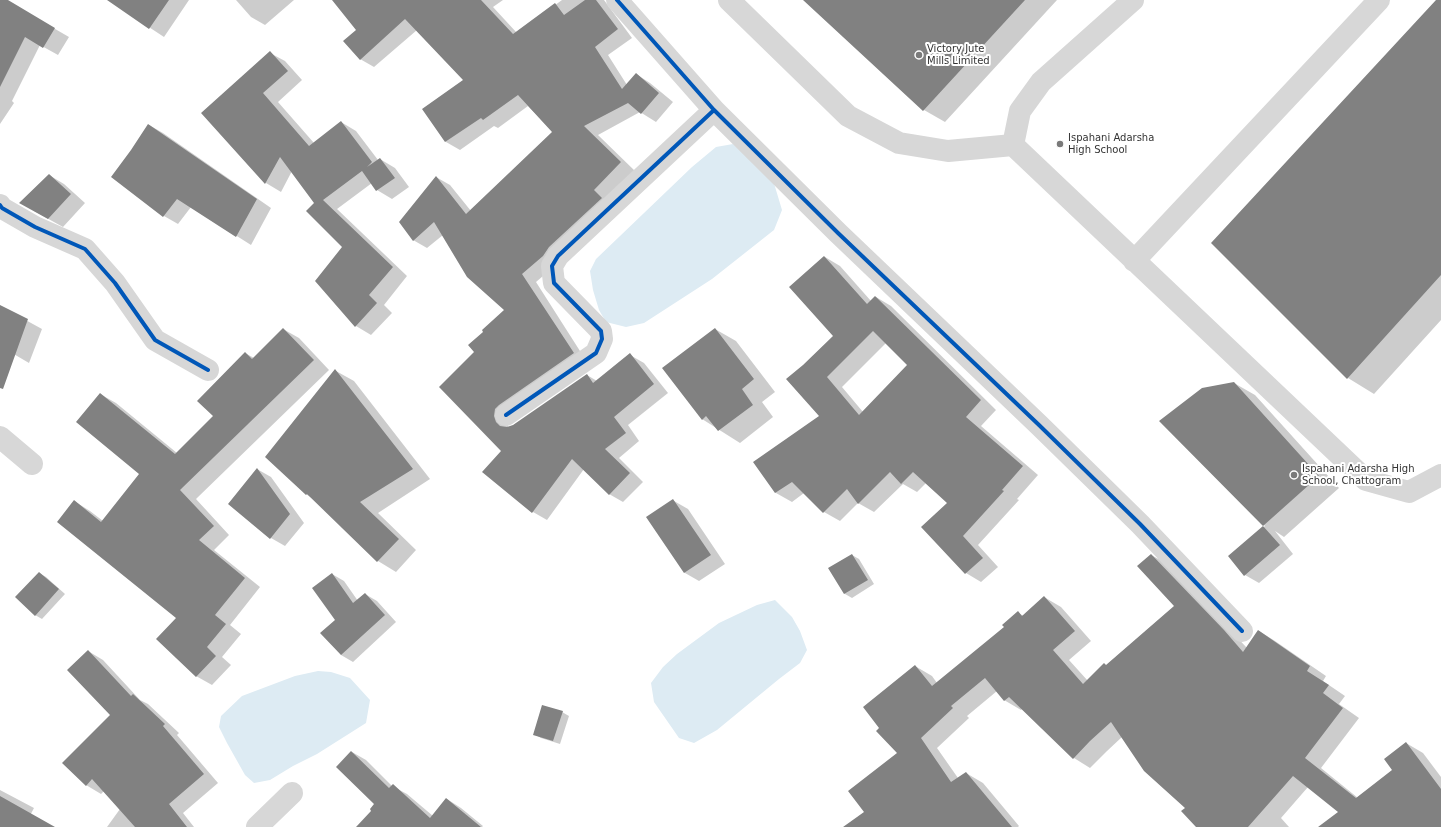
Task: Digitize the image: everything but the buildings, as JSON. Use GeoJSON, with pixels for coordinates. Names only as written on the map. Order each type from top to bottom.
{"type":"FeatureCollection","features":[{"type":"Feature","properties":{"kind":"street"},"geometry":{"type":"LineString","coordinates":[[617,0],[714,110],[838,233],[1039,425],[1140,524],[1242,631]]}},
{"type":"Feature","properties":{"kind":"street"},"geometry":{"type":"LineString","coordinates":[[729,0],[848,116],[899,143],[948,151],[1013,145],[1366,480],[1409,492],[1441,475]]}},
{"type":"Feature","properties":{"kind":"street"},"geometry":{"type":"LineString","coordinates":[[1013,145],[1020,111],[1041,82],[1133,0]]}},
{"type":"Feature","properties":{"kind":"street"},"geometry":{"type":"LineString","coordinates":[[1134,261],[1378,0]]}},
{"type":"Feature","properties":{"kind":"street"},"geometry":{"type":"LineString","coordinates":[[506,416],[596,353],[602,339],[601,331],[554,283],[552,266],[558,256],[714,110]]}},
{"type":"Feature","properties":{"kind":"street"},"geometry":{"type":"LineString","coordinates":[[1,210],[85,249],[115,283],[155,340],[208,370]]}},
{"type":"Feature","properties":{"kind":"street"},"geometry":{"type":"LineString","coordinates":[[0,437],[32,464]]}},
{"type":"Feature","properties":{"kind":"street"},"geometry":{"type":"LineString","coordinates":[[257,827],[292,792]]}},
{"type":"Feature","properties":{"kind":"shaded area"},"geometry":{"type":"Polygon","coordinates":[[[733,144],[773,180],[782,210],[774,230],[712,279],[644,323],[626,327],[606,322],[599,310],[593,290],[590,271],[596,259],[692,167],[716,147],[733,144]]]}},
{"type":"Feature","properties":{"kind":"shaded area"},"geometry":{"type":"Polygon","coordinates":[[[775,600],[792,617],[800,631],[807,650],[800,663],[717,730],[694,743],[679,738],[654,702],[651,683],[663,667],[677,654],[719,623],[757,605],[775,600]]]}},
{"type":"Feature","properties":{"kind":"shaded area"},"geometry":{"type":"Polygon","coordinates":[[[318,671],[331,672],[350,678],[370,700],[366,723],[317,754],[270,780],[254,783],[245,775],[219,727],[221,716],[242,696],[295,676],[318,671]]]}},
{"type":"Feature","properties":{"kind":"cycle path"},"geometry":{"type":"LineString","coordinates":[[617,0],[714,110],[838,233],[1039,425],[1140,524],[1242,631]]}},
{"type":"Feature","properties":{"kind":"cycle path"},"geometry":{"type":"LineString","coordinates":[[506,415],[596,353],[602,339],[601,331],[554,283],[552,266],[558,256],[714,110]]}},
{"type":"Feature","properties":{"kind":"cycle path"},"geometry":{"type":"LineString","coordinates":[[0,205],[2,208],[35,227],[85,249],[115,283],[155,340],[208,370]]}},
{"type":"Feature","properties":{"kind":"place","name":"Victory Jute Mills Limited"},"geometry":{"type":"Point","coordinates":[919,55]}},
{"type":"Feature","properties":{"kind":"place","name":"Ispahani Adarsha High School"},"geometry":{"type":"Point","coordinates":[1060,144]}},
{"type":"Feature","properties":{"kind":"place","name":"Ispahani Adarsha High School, Chattogram"},"geometry":{"type":"Point","coordinates":[1294,475]}}]}
